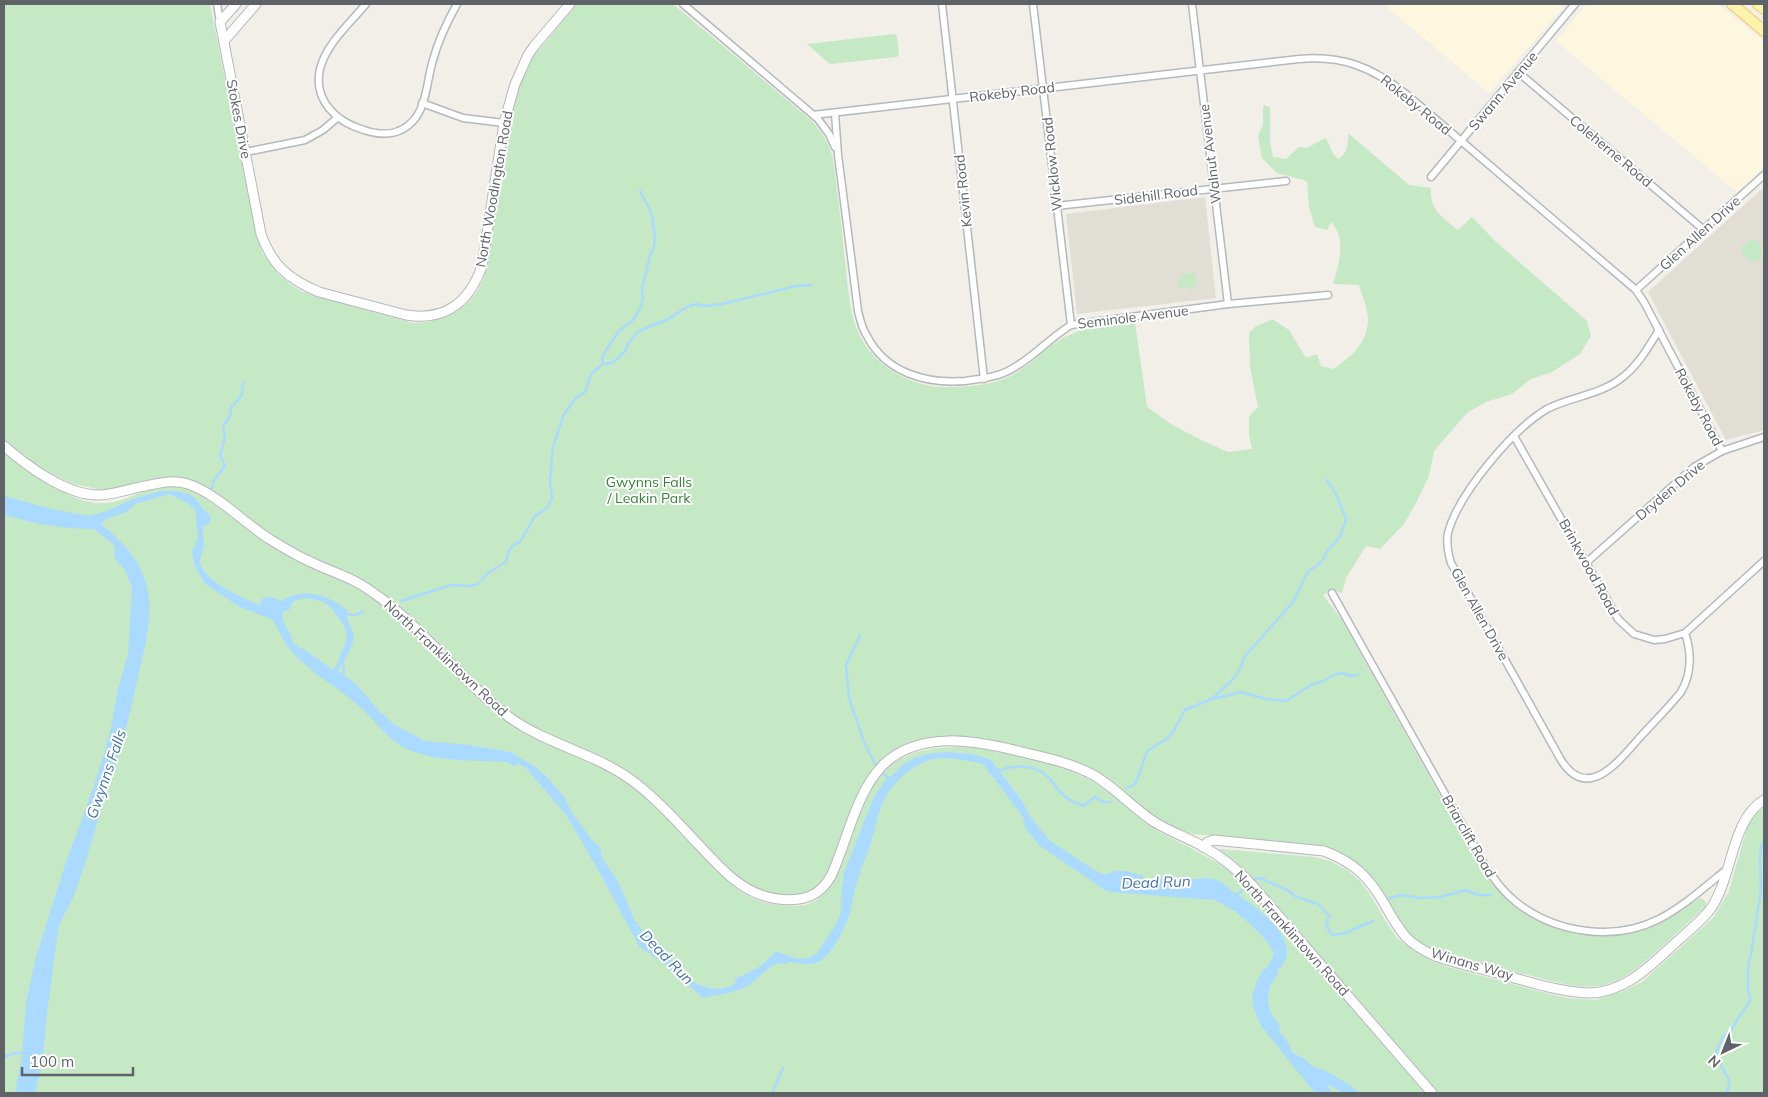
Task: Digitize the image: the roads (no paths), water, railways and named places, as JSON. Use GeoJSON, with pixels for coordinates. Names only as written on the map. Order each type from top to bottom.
{"type":"FeatureCollection","features":[{"type":"Feature","properties":{"kind":"main road"},"geometry":{"type":"LineString","coordinates":[[1732,4],[1764,31]]}},
{"type":"Feature","properties":{"kind":"main road"},"geometry":{"type":"LineString","coordinates":[[1758,4],[1764,9]]}},
{"type":"Feature","properties":{"kind":"street","name":"Stokes Drive"},"geometry":{"type":"LineString","coordinates":[[217,4],[261,234]]}},
{"type":"Feature","properties":{"kind":"street"},"geometry":{"type":"LineString","coordinates":[[220,22],[236,4]]}},
{"type":"Feature","properties":{"kind":"street"},"geometry":{"type":"LineString","coordinates":[[224,41],[256,4]]}},
{"type":"Feature","properties":{"kind":"street"},"geometry":{"type":"LineString","coordinates":[[366,4],[333,43],[324,57],[319,81],[322,97],[337,118],[351,126],[376,134],[393,134],[408,126],[414,120],[422,103],[438,44],[457,4]]}},
{"type":"Feature","properties":{"kind":"street","name":"North Woodington Road"},"geometry":{"type":"LineString","coordinates":[[261,234],[265,246],[279,267],[295,281],[318,292],[406,315],[425,317],[443,313],[464,298],[478,278],[482,266],[504,124],[515,84],[528,55],[570,4]]}},
{"type":"Feature","properties":{"kind":"street"},"geometry":{"type":"LineString","coordinates":[[683,4],[812,114],[830,134],[838,155]]}},
{"type":"Feature","properties":{"kind":"street","name":"Kevin Road"},"geometry":{"type":"LineString","coordinates":[[942,4],[984,379]]}},
{"type":"Feature","properties":{"kind":"street","name":"Wicklow Road"},"geometry":{"type":"LineString","coordinates":[[1033,4],[1071,325]]}},
{"type":"Feature","properties":{"kind":"street","name":"Walnut Avenue"},"geometry":{"type":"LineString","coordinates":[[1192,4],[1228,304]]}},
{"type":"Feature","properties":{"kind":"street","name":"Swann Avenue"},"geometry":{"type":"LineString","coordinates":[[1431,177],[1575,4]]}},
{"type":"Feature","properties":{"kind":"street","name":"Rokeby Road"},"geometry":{"type":"LineString","coordinates":[[812,114],[835,113],[952,98],[1316,58],[1347,62],[1375,73],[1391,82],[1636,290],[1722,451]]}},
{"type":"Feature","properties":{"kind":"street","name":"Coleherne Road"},"geometry":{"type":"LineString","coordinates":[[1518,72],[1704,230]]}},
{"type":"Feature","properties":{"kind":"street"},"geometry":{"type":"LineString","coordinates":[[422,103],[463,118],[504,124]]}},
{"type":"Feature","properties":{"kind":"street","name":"Seminole Avenue"},"geometry":{"type":"LineString","coordinates":[[835,113],[838,155],[858,311],[865,334],[871,345],[897,369],[920,378],[954,382],[996,376],[1017,366],[1071,325],[1228,304],[1328,296]]}},
{"type":"Feature","properties":{"kind":"street"},"geometry":{"type":"LineString","coordinates":[[246,152],[305,140],[323,130],[337,118]]}},
{"type":"Feature","properties":{"kind":"street","name":"Glen Allen Drive"},"geometry":{"type":"LineString","coordinates":[[1636,290],[1764,175]]}},
{"type":"Feature","properties":{"kind":"street","name":"Sidehill Road"},"geometry":{"type":"LineString","coordinates":[[1056,206],[1286,181]]}},
{"type":"Feature","properties":{"kind":"street","name":"Glen Allen Drive"},"geometry":{"type":"LineString","coordinates":[[1659,330],[1645,352],[1625,376],[1599,391],[1549,408],[1514,436],[1480,474],[1458,511],[1448,534],[1447,552],[1451,563],[1566,767],[1576,776],[1582,778],[1597,777],[1606,773],[1672,703],[1686,683],[1690,672],[1689,647],[1685,633]]}},
{"type":"Feature","properties":{"kind":"street","name":"Brinkwood Road"},"geometry":{"type":"LineString","coordinates":[[1514,436],[1618,619],[1634,634],[1654,640],[1685,633],[1764,561]]}},
{"type":"Feature","properties":{"kind":"street","name":"Dryden Drive"},"geometry":{"type":"LineString","coordinates":[[1587,562],[1682,476],[1701,462],[1722,451],[1764,437]]}},
{"type":"Feature","properties":{"kind":"street","name":"North Franklintown Road"},"geometry":{"type":"LineString","coordinates":[[4,446],[22,462],[44,475],[77,491],[88,494],[110,494],[166,482],[187,483],[210,495],[271,540],[310,562],[356,582],[397,610],[502,711],[543,737],[603,764],[633,781],[658,802],[728,874],[745,888],[760,895],[797,899],[815,894],[822,889],[832,874],[864,792],[876,774],[889,760],[912,747],[936,742],[985,743],[1045,757],[1080,769],[1111,787],[1160,826],[1205,848],[1238,870],[1432,1093]]}},
{"type":"Feature","properties":{"kind":"street","name":"Briarclift Road"},"geometry":{"type":"LineString","coordinates":[[1332,593],[1486,868],[1501,888],[1515,902],[1534,914],[1567,927],[1584,931],[1624,930],[1640,927],[1658,920],[1679,908],[1729,867]]}},
{"type":"Feature","properties":{"kind":"street"},"geometry":{"type":"LineString","coordinates":[[1729,867],[1735,845],[1746,819],[1756,806],[1764,800]]}},
{"type":"Feature","properties":{"kind":"street","name":"Winans Way"},"geometry":{"type":"LineString","coordinates":[[1205,848],[1214,840],[1324,851],[1340,857],[1367,878],[1396,924],[1407,937],[1430,954],[1574,992],[1592,993],[1610,989],[1635,979],[1701,920],[1715,904],[1729,867]]}},
{"type":"Feature","properties":{"kind":"water","name":"Dead Run"},"geometry":{"type":"Polygon","coordinates":[[[160,491],[186,493],[195,498],[211,519],[210,523],[204,526],[203,529],[204,546],[200,557],[202,568],[224,588],[259,605],[263,598],[271,597],[281,601],[298,594],[307,593],[323,596],[347,610],[353,633],[353,643],[338,671],[355,683],[380,712],[395,725],[425,741],[468,745],[510,752],[534,766],[546,776],[565,798],[571,811],[591,839],[600,847],[602,858],[616,878],[640,934],[680,967],[690,980],[697,984],[719,989],[732,986],[736,982],[735,978],[758,968],[776,951],[797,959],[809,958],[817,953],[836,924],[841,912],[844,873],[873,799],[883,783],[904,764],[927,754],[946,752],[972,754],[991,760],[1022,801],[1031,818],[1050,841],[1096,871],[1105,874],[1126,871],[1149,880],[1158,878],[1167,880],[1216,880],[1266,916],[1281,933],[1287,951],[1283,964],[1263,987],[1259,1003],[1261,1010],[1265,1017],[1286,1039],[1292,1052],[1312,1066],[1324,1070],[1347,1083],[1360,1093],[1343,1093],[1326,1083],[1332,1093],[1315,1093],[1261,1026],[1253,1007],[1252,995],[1274,955],[1264,938],[1235,911],[1215,900],[1105,890],[1040,846],[1025,828],[1023,817],[983,764],[956,759],[941,758],[923,762],[899,779],[887,794],[879,811],[848,918],[838,940],[823,959],[810,964],[788,962],[775,965],[746,987],[703,998],[672,970],[639,946],[566,815],[526,768],[517,763],[515,767],[508,762],[433,757],[401,746],[382,730],[358,705],[299,660],[286,645],[273,620],[238,606],[204,583],[195,567],[192,552],[198,539],[195,510],[189,504],[170,494],[135,504],[127,512],[106,519],[101,524],[130,552],[140,568],[149,598],[149,620],[130,713],[115,767],[78,884],[58,931],[46,1020],[43,1060],[35,1093],[15,1093],[22,1056],[26,1003],[36,957],[110,733],[118,689],[128,654],[132,588],[125,570],[115,559],[114,545],[94,529],[39,524],[4,515],[4,496],[51,509],[89,516],[107,511],[133,499],[160,491]],[[308,598],[296,600],[291,604],[290,609],[283,612],[283,621],[292,641],[299,648],[304,649],[333,670],[347,639],[346,629],[333,610],[324,602],[308,598]]]}},
{"type":"Feature","properties":{"kind":"waterway"},"geometry":{"type":"LineString","coordinates":[[603,364],[602,358],[606,350],[619,331],[634,319],[641,306],[643,298],[642,289],[650,255],[654,247],[655,236],[651,212],[640,191]]}},
{"type":"Feature","properties":{"kind":"waterway"},"geometry":{"type":"LineString","coordinates":[[401,601],[451,585],[470,586],[478,584],[488,573],[506,562],[511,547],[520,542],[535,516],[547,508],[552,498],[550,481],[553,447],[564,414],[576,398],[585,392],[591,374],[603,364],[612,363],[618,358],[639,331],[668,319],[687,307],[696,304],[705,306],[722,304],[796,286],[811,285]]}},
{"type":"Feature","properties":{"kind":"waterway"},"geometry":{"type":"LineString","coordinates":[[211,490],[214,480],[225,466],[220,455],[225,438],[223,427],[231,414],[230,409],[242,395],[243,383]]}},
{"type":"Feature","properties":{"kind":"waterway"},"geometry":{"type":"LineString","coordinates":[[1126,789],[1134,785],[1137,780],[1147,751],[1165,740],[1173,732],[1185,710],[1212,699],[1238,673],[1245,656],[1293,602],[1306,575],[1318,565],[1327,551],[1340,537],[1346,519],[1327,480]]}},
{"type":"Feature","properties":{"kind":"waterway"},"geometry":{"type":"LineString","coordinates":[[345,614],[355,615],[363,612]]}},
{"type":"Feature","properties":{"kind":"waterway"},"geometry":{"type":"LineString","coordinates":[[860,636],[846,665],[849,698],[864,742],[875,764]]}},
{"type":"Feature","properties":{"kind":"waterway","name":"Dead Run"},"geometry":{"type":"LineString","coordinates":[[343,661],[344,677]]}},
{"type":"Feature","properties":{"kind":"waterway"},"geometry":{"type":"LineString","coordinates":[[1213,699],[1241,692],[1266,699],[1286,701],[1311,685],[1334,675],[1342,673],[1351,676],[1358,675]]}},
{"type":"Feature","properties":{"kind":"waterway"},"geometry":{"type":"LineString","coordinates":[[998,771],[1019,766],[1032,768],[1044,774],[1068,799],[1077,804],[1084,806],[1095,797],[1103,802],[1110,802]]}},
{"type":"Feature","properties":{"kind":"waterway"},"geometry":{"type":"LineString","coordinates":[[884,774],[890,780]]}},
{"type":"Feature","properties":{"kind":"waterway"},"geometry":{"type":"LineString","coordinates":[[1726,1093],[1729,1087],[1729,1080],[1717,1059],[1717,1051],[1722,1038],[1731,1030],[1749,1003],[1748,965],[1761,890],[1760,857],[1764,840]]}},
{"type":"Feature","properties":{"kind":"waterway"},"geometry":{"type":"LineString","coordinates":[[1255,879],[1260,878],[1289,891],[1295,896],[1318,904],[1329,916],[1326,925],[1332,935],[1345,933],[1373,921]]}},
{"type":"Feature","properties":{"kind":"waterway"},"geometry":{"type":"LineString","coordinates":[[1237,895],[1242,890]]}},
{"type":"Feature","properties":{"kind":"waterway"},"geometry":{"type":"LineString","coordinates":[[1390,898],[1402,895],[1419,898],[1440,897],[1466,890],[1478,895],[1491,895]]}},
{"type":"Feature","properties":{"kind":"waterway","name":"Dead Run"},"geometry":{"type":"LineString","coordinates":[[635,923],[650,943]]}},
{"type":"Feature","properties":{"kind":"waterway","name":"Dead Run"},"geometry":{"type":"LineString","coordinates":[[1271,972],[1263,985],[1261,1000],[1264,1015],[1273,1028]]}},
{"type":"Feature","properties":{"kind":"waterway"},"geometry":{"type":"LineString","coordinates":[[4,1057],[16,1053],[24,1053]]}},
{"type":"Feature","properties":{"kind":"waterway"},"geometry":{"type":"LineString","coordinates":[[772,1093],[783,1068]]}},
{"type":"Feature","properties":{"kind":"park label","name":"Gwynns Falls / Leakin Park"},"geometry":{"type":"Point","coordinates":[649,490]}},
{"type":"Feature","properties":{"kind":"water label","name":"Gwynns Falls"},"geometry":{"type":"Point","coordinates":[106,774]}}]}
